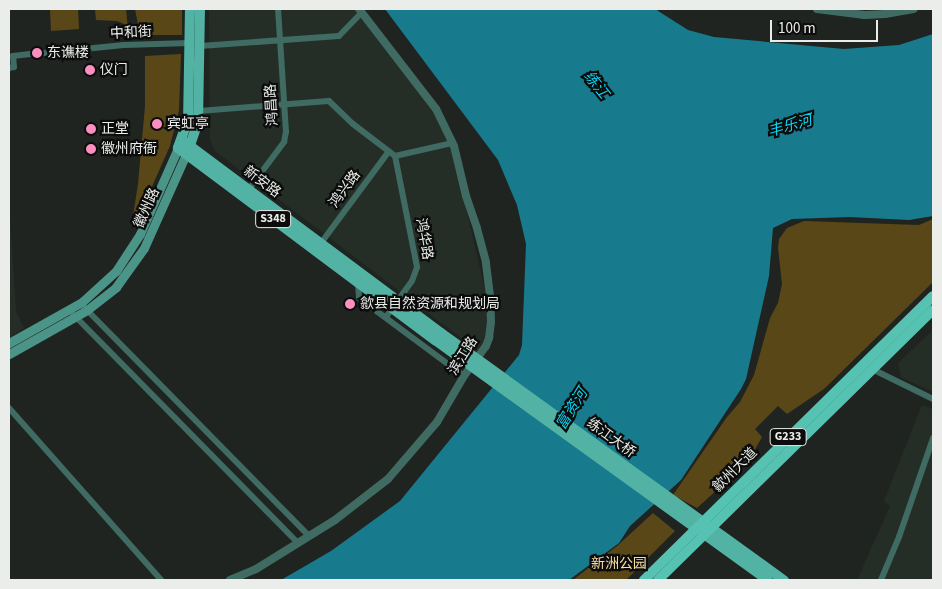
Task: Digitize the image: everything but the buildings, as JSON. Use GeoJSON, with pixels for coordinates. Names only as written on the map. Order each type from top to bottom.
{"type":"FeatureCollection","features":[{"type":"Feature","properties":{"kind":"highway","name":"歙州大道"},"geometry":{"type":"LineString","coordinates":[[644,580],[933,296]]}},
{"type":"Feature","properties":{"kind":"highway","name":"歙州大道"},"geometry":{"type":"LineString","coordinates":[[658,580],[933,310]]}},
{"type":"Feature","properties":{"kind":"main road","name":"徽州路"},"geometry":{"type":"LineString","coordinates":[[9,343],[80,303],[109,280],[130,252],[184,147],[196,129],[199,110],[195,44],[190,9]]}},
{"type":"Feature","properties":{"kind":"main road","name":"徽州路"},"geometry":{"type":"LineString","coordinates":[[9,354],[87,310],[116,287],[138,258],[184,147],[200,9]]}},
{"type":"Feature","properties":{"kind":"main road","name":"新安路"},"geometry":{"type":"LineString","coordinates":[[184,147],[249,189],[321,243],[371,286]]}},
{"type":"Feature","properties":{"kind":"main road","name":"新安路"},"geometry":{"type":"LineString","coordinates":[[184,147],[358,282],[371,286]]}},
{"type":"Feature","properties":{"kind":"main road","name":"练江大桥"},"geometry":{"type":"LineString","coordinates":[[371,286],[768,580]]}},
{"type":"Feature","properties":{"kind":"main road","name":"练江大桥"},"geometry":{"type":"LineString","coordinates":[[371,286],[784,580]]}},
{"type":"Feature","properties":{"kind":"street","name":"鸿昌路"},"geometry":{"type":"LineString","coordinates":[[249,189],[284,142],[287,126],[278,9]]}},
{"type":"Feature","properties":{"kind":"street"},"geometry":{"type":"LineString","coordinates":[[817,9],[865,15],[914,9]]}},
{"type":"Feature","properties":{"kind":"street","name":"中和街"},"geometry":{"type":"LineString","coordinates":[[44,53],[124,45],[195,44],[339,36],[360,10]]}},
{"type":"Feature","properties":{"kind":"street","name":"滨江路"},"geometry":{"type":"LineString","coordinates":[[230,580],[256,569],[355,506],[394,472],[437,422],[464,376],[486,346],[491,322],[490,296],[482,245],[466,196],[452,143],[436,109],[360,10]]}},
{"type":"Feature","properties":{"kind":"street"},"geometry":{"type":"LineString","coordinates":[[9,68],[14,67],[13,56],[30,54]]}},
{"type":"Feature","properties":{"kind":"street"},"geometry":{"type":"LineString","coordinates":[[199,110],[329,102],[396,156],[452,143]]}},
{"type":"Feature","properties":{"kind":"street","name":"鸿兴路"},"geometry":{"type":"LineString","coordinates":[[321,243],[388,150]]}},
{"type":"Feature","properties":{"kind":"street","name":"鸿华路"},"geometry":{"type":"LineString","coordinates":[[386,318],[412,280],[417,267],[396,156]]}},
{"type":"Feature","properties":{"kind":"street"},"geometry":{"type":"LineString","coordinates":[[358,282],[359,298],[464,376]]}},
{"type":"Feature","properties":{"kind":"street"},"geometry":{"type":"LineString","coordinates":[[80,303],[309,536]]}},
{"type":"Feature","properties":{"kind":"street"},"geometry":{"type":"LineString","coordinates":[[69,310],[298,543]]}},
{"type":"Feature","properties":{"kind":"street"},"geometry":{"type":"LineString","coordinates":[[872,369],[933,399]]}},
{"type":"Feature","properties":{"kind":"street"},"geometry":{"type":"LineString","coordinates":[[9,408],[161,580]]}},
{"type":"Feature","properties":{"kind":"street"},"geometry":{"type":"LineString","coordinates":[[881,580],[899,537],[933,438]]}},
{"type":"Feature","properties":{"kind":"shaded area"},"geometry":{"type":"Polygon","coordinates":[[[209,9],[358,9],[436,114],[452,147],[487,299],[488,335],[477,350],[215,151],[210,139],[209,9]]]}},
{"type":"Feature","properties":{"kind":"shaded area"},"geometry":{"type":"Polygon","coordinates":[[[9,199],[16,312],[24,328],[9,338],[9,199]]]}},
{"type":"Feature","properties":{"kind":"shaded area"},"geometry":{"type":"Polygon","coordinates":[[[933,330],[933,392],[901,377],[898,363],[933,330]]]}},
{"type":"Feature","properties":{"kind":"shaded area"},"geometry":{"type":"Polygon","coordinates":[[[922,405],[933,409],[933,575],[931,580],[857,580],[890,506],[884,501],[922,405]]]}},
{"type":"Feature","properties":{"kind":"green space"},"geometry":{"type":"Polygon","coordinates":[[[50,9],[78,9],[79,29],[51,31],[50,9]]]}},
{"type":"Feature","properties":{"kind":"green space"},"geometry":{"type":"Polygon","coordinates":[[[95,9],[126,9],[128,30],[124,24],[117,21],[96,20],[95,9]]]}},
{"type":"Feature","properties":{"kind":"green space"},"geometry":{"type":"Polygon","coordinates":[[[135,9],[182,9],[182,35],[140,35],[135,9]]]}},
{"type":"Feature","properties":{"kind":"green space"},"geometry":{"type":"Polygon","coordinates":[[[181,54],[179,110],[170,146],[138,218],[133,216],[138,184],[145,106],[145,56],[181,54]]]}},
{"type":"Feature","properties":{"kind":"green space"},"geometry":{"type":"Polygon","coordinates":[[[933,219],[933,282],[824,389],[787,414],[778,406],[755,429],[762,437],[748,462],[697,508],[673,495],[727,417],[740,402],[754,375],[770,318],[778,303],[782,284],[778,248],[779,239],[787,228],[804,221],[919,225],[933,219]]]}},
{"type":"Feature","properties":{"kind":"green space","name":"新洲公园"},"geometry":{"type":"Polygon","coordinates":[[[653,513],[675,531],[626,580],[573,580],[617,546],[653,513]]]}},
{"type":"Feature","properties":{"kind":"water"},"geometry":{"type":"Polygon","coordinates":[[[385,9],[655,9],[688,30],[714,37],[844,49],[899,45],[933,34],[933,216],[909,220],[850,217],[792,219],[773,228],[769,276],[746,379],[741,389],[681,480],[630,526],[619,543],[569,580],[281,580],[331,551],[400,501],[519,355],[522,345],[526,244],[517,205],[498,160],[385,9]]]}},
{"type":"Feature","properties":{"kind":"tunnel"},"geometry":{"type":"LineString","coordinates":[[30,54],[44,53]]}},
{"type":"Feature","properties":{"kind":"place","name":"东谯楼"},"geometry":{"type":"Point","coordinates":[37,53]}},
{"type":"Feature","properties":{"kind":"place","name":"仪门"},"geometry":{"type":"Point","coordinates":[90,70]}},
{"type":"Feature","properties":{"kind":"place","name":"宾虹亭"},"geometry":{"type":"Point","coordinates":[157,124]}},
{"type":"Feature","properties":{"kind":"place","name":"正堂"},"geometry":{"type":"Point","coordinates":[91,129]}},
{"type":"Feature","properties":{"kind":"place","name":"徽州府衙"},"geometry":{"type":"Point","coordinates":[91,149]}},
{"type":"Feature","properties":{"kind":"place","name":"歙县自然资源和规划局"},"geometry":{"type":"Point","coordinates":[350,304]}},
{"type":"Feature","properties":{"kind":"water label","name":"练江"},"geometry":{"type":"Point","coordinates":[596,85]}},
{"type":"Feature","properties":{"kind":"water label","name":"丰乐河"},"geometry":{"type":"Point","coordinates":[790,126]}},
{"type":"Feature","properties":{"kind":"water label","name":"富资河"},"geometry":{"type":"Point","coordinates":[572,409]}}]}
